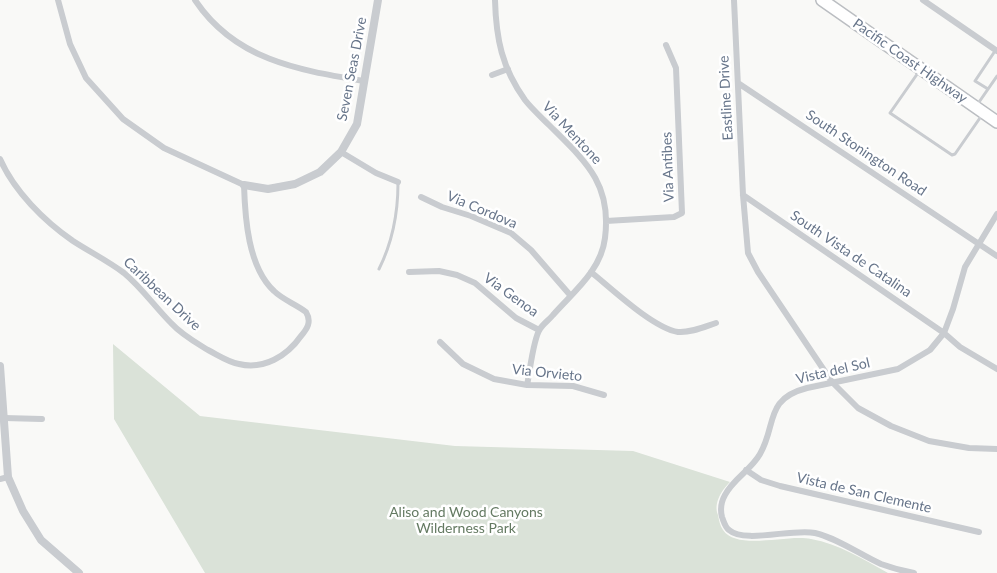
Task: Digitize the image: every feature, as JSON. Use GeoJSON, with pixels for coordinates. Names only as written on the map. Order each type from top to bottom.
{"type":"FeatureCollection","features":[{"type":"Feature","properties":{"kind":"highway","name":"Pacific Coast Highway"},"geometry":{"type":"LineString","coordinates":[[822,0],[997,122]]}},
{"type":"Feature","properties":{"kind":"street"},"geometry":{"type":"LineString","coordinates":[[58,0],[70,44],[86,78],[122,119],[164,148],[244,185]]}},
{"type":"Feature","properties":{"kind":"street"},"geometry":{"type":"LineString","coordinates":[[195,0],[208,19],[222,33],[243,47],[287,66],[364,82]]}},
{"type":"Feature","properties":{"kind":"street","name":"Seven Seas Drive"},"geometry":{"type":"LineString","coordinates":[[244,185],[268,189],[295,184],[320,172],[342,152],[357,124],[378,0]]}},
{"type":"Feature","properties":{"kind":"street","name":"Via Mentone"},"geometry":{"type":"LineString","coordinates":[[495,0],[500,49],[508,69],[526,102],[589,167],[598,181],[603,194],[606,221],[605,239],[600,256],[582,286],[570,296],[539,330]]}},
{"type":"Feature","properties":{"kind":"street","name":"Eastline Drive"},"geometry":{"type":"LineString","coordinates":[[734,0],[743,195],[748,253],[758,272],[832,382],[858,408],[908,434],[949,445],[997,449]]}},
{"type":"Feature","properties":{"kind":"street"},"geometry":{"type":"LineString","coordinates":[[923,0],[997,50]]}},
{"type":"Feature","properties":{"kind":"street","name":"Via Antibes"},"geometry":{"type":"LineString","coordinates":[[606,221],[674,217],[682,213],[676,68],[666,45]]}},
{"type":"Feature","properties":{"kind":"street"},"geometry":{"type":"LineString","coordinates":[[492,75],[508,69]]}},
{"type":"Feature","properties":{"kind":"street","name":"South Stonington Road"},"geometry":{"type":"LineString","coordinates":[[738,83],[997,256]]}},
{"type":"Feature","properties":{"kind":"street"},"geometry":{"type":"LineString","coordinates":[[342,152],[376,173],[398,182]]}},
{"type":"Feature","properties":{"kind":"street","name":"Caribbean Drive"},"geometry":{"type":"LineString","coordinates":[[0,159],[15,184],[48,220],[70,239],[126,275],[183,335],[234,363],[256,365],[273,360],[289,350],[306,330],[309,319],[304,310],[275,292],[258,269],[253,256],[246,216],[244,185]]}},
{"type":"Feature","properties":{"kind":"street","name":"South Vista de Catalina"},"geometry":{"type":"LineString","coordinates":[[743,195],[944,333],[960,347],[997,369]]}},
{"type":"Feature","properties":{"kind":"street","name":"Via Cordova"},"geometry":{"type":"LineString","coordinates":[[422,197],[442,207],[471,216],[511,233],[531,250],[570,296]]}},
{"type":"Feature","properties":{"kind":"street","name":"Vista del Sol"},"geometry":{"type":"LineString","coordinates":[[914,573],[880,563],[815,533],[788,532],[750,536],[739,535],[730,531],[725,525],[721,512],[722,502],[726,493],[757,458],[766,443],[771,419],[777,407],[785,398],[795,391],[898,369],[930,350],[944,333],[954,310],[965,267],[997,215]]}},
{"type":"Feature","properties":{"kind":"street","name":"Via Genoa"},"geometry":{"type":"LineString","coordinates":[[409,272],[439,271],[457,275],[475,283],[516,318],[539,330]]}},
{"type":"Feature","properties":{"kind":"street"},"geometry":{"type":"LineString","coordinates":[[592,272],[646,316],[662,326],[678,332],[694,331],[716,323]]}},
{"type":"Feature","properties":{"kind":"street"},"geometry":{"type":"LineString","coordinates":[[528,385],[539,330]]}},
{"type":"Feature","properties":{"kind":"street","name":"Via Orvieto"},"geometry":{"type":"LineString","coordinates":[[440,342],[463,364],[494,379],[528,385],[573,386],[604,395]]}},
{"type":"Feature","properties":{"kind":"street"},"geometry":{"type":"LineString","coordinates":[[0,366],[8,477],[23,511],[41,540],[79,573]]}},
{"type":"Feature","properties":{"kind":"street"},"geometry":{"type":"LineString","coordinates":[[4,418],[42,419]]}},
{"type":"Feature","properties":{"kind":"street","name":"Vista de San Clemente"},"geometry":{"type":"LineString","coordinates":[[746,470],[761,480],[780,486],[979,532]]}},
{"type":"Feature","properties":{"kind":"street"},"geometry":{"type":"LineString","coordinates":[[0,479],[8,477]]}},
{"type":"Feature","properties":{"kind":"lane"},"geometry":{"type":"LineString","coordinates":[[988,89],[975,81],[997,50]]}},
{"type":"Feature","properties":{"kind":"lane"},"geometry":{"type":"LineString","coordinates":[[921,68],[890,113],[952,154],[955,154],[980,110],[988,89],[997,76]]}},
{"type":"Feature","properties":{"kind":"lane"},"geometry":{"type":"LineString","coordinates":[[379,269],[390,245],[398,196],[398,182]]}},
{"type":"Feature","properties":{"kind":"green space","name":"Aliso and Wood Canyons Wilderness Park"},"geometry":{"type":"Polygon","coordinates":[[[113,344],[200,416],[455,446],[633,451],[730,482],[717,501],[717,510],[721,527],[730,536],[739,540],[751,541],[801,538],[821,541],[851,553],[888,573],[205,573],[114,419],[113,344]]]}}]}
